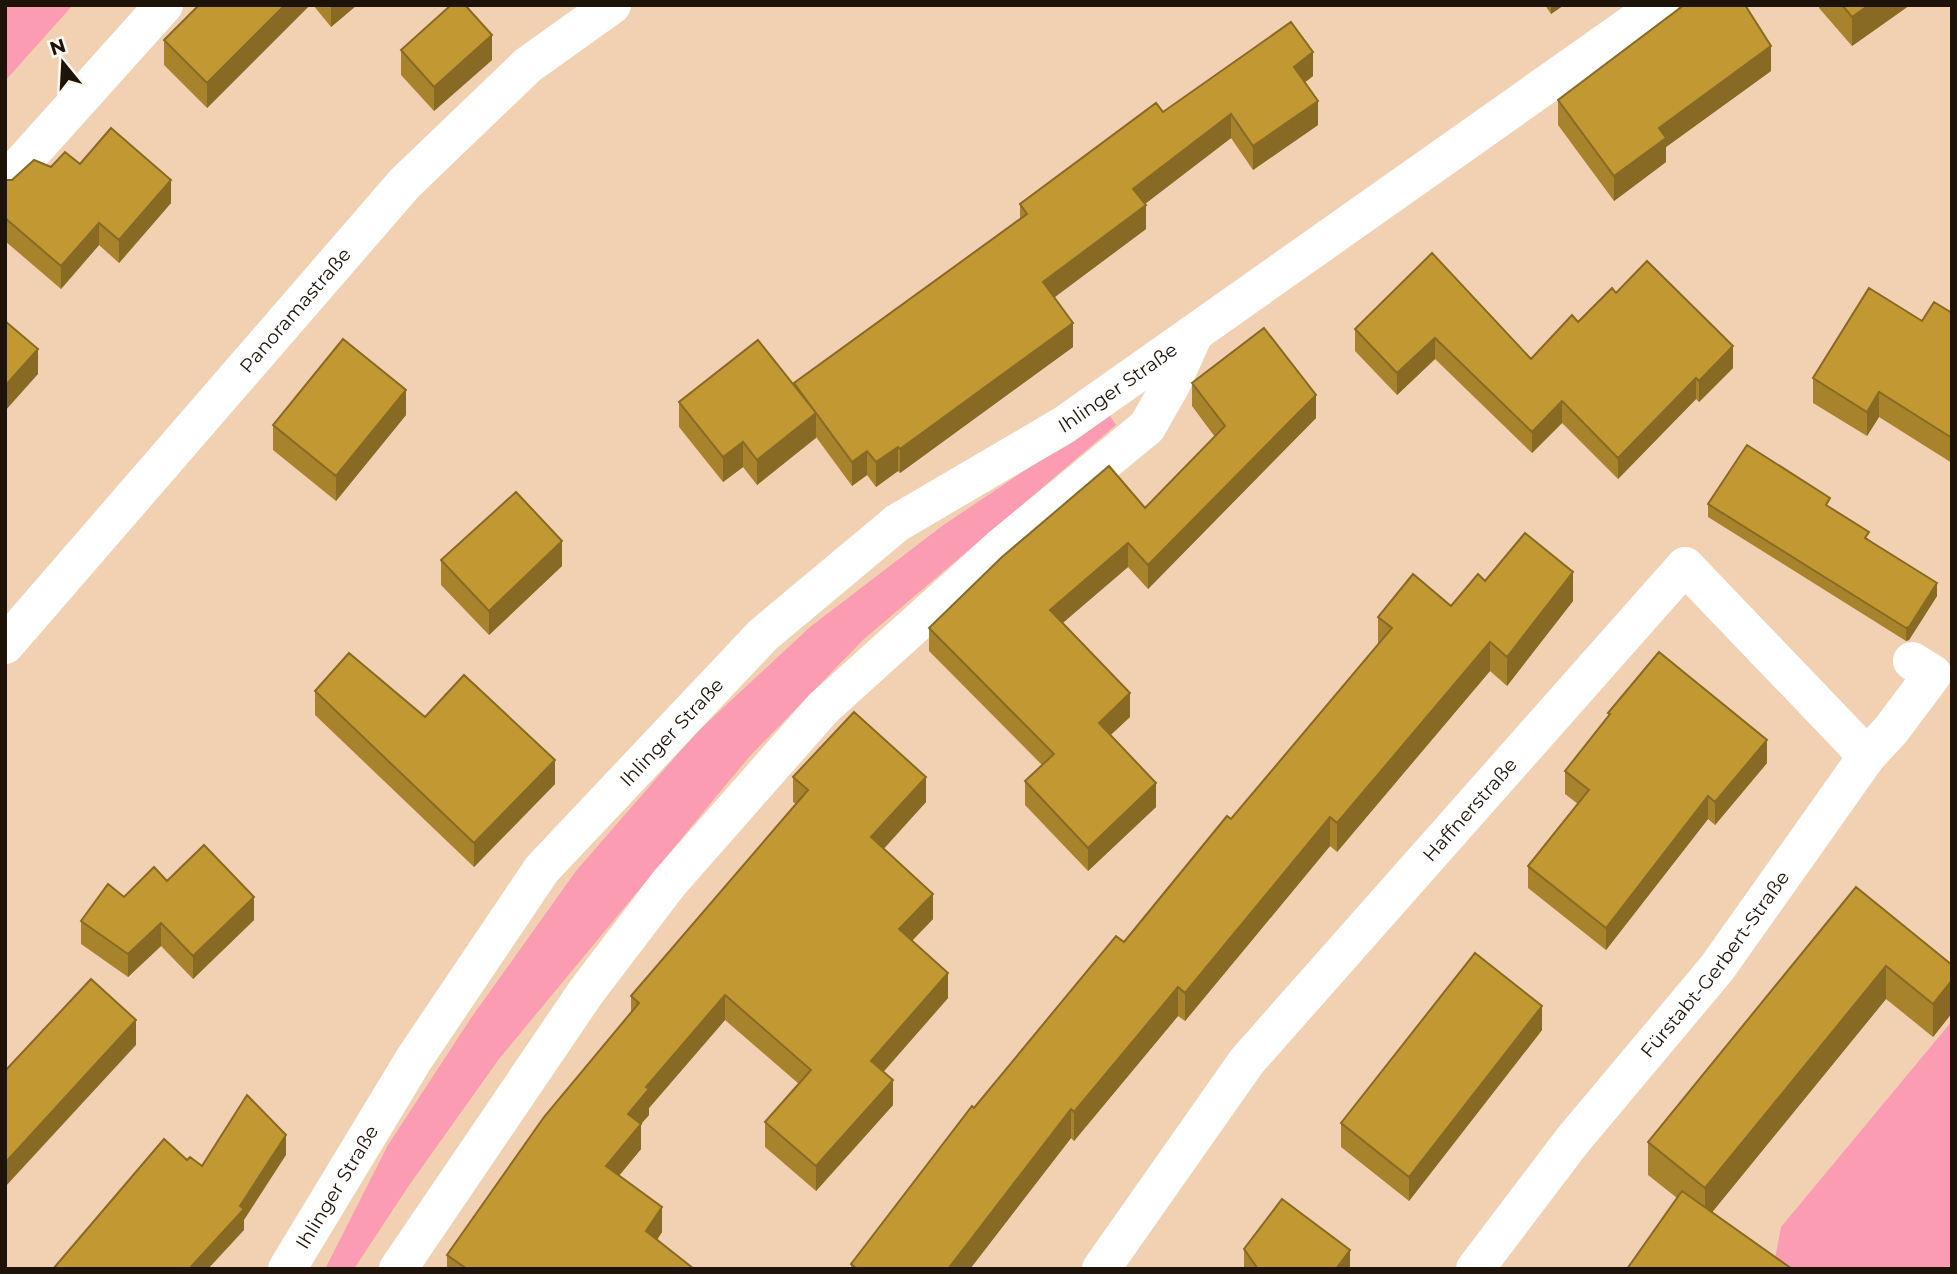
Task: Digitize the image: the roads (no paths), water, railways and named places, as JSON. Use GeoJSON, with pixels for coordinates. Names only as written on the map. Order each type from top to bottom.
{"type":"FeatureCollection","features":[{"type":"Feature","properties":{"kind":"street"},"geometry":{"type":"LineString","coordinates":[[5,183],[164,5]]}},
{"type":"Feature","properties":{"kind":"street","name":"Panoramastraße"},"geometry":{"type":"LineString","coordinates":[[5,645],[405,184],[528,65],[612,5]]}},
{"type":"Feature","properties":{"kind":"street","name":"Ihlinger Straße"},"geometry":{"type":"LineString","coordinates":[[287,1269],[414,1059],[542,869],[764,635],[897,523],[1065,425],[1659,5]]}},
{"type":"Feature","properties":{"kind":"street","name":"Ihlinger Straße"},"geometry":{"type":"LineString","coordinates":[[398,1269],[586,992],[669,883],[823,708],[1000,548],[1147,427],[1172,383],[1195,332]]}},
{"type":"Feature","properties":{"kind":"street","name":"Haffnerstraße"},"geometry":{"type":"LineString","coordinates":[[1101,1269],[1247,1061],[1685,566],[1867,756]]}},
{"type":"Feature","properties":{"kind":"street","name":"Fürstabt-Gerbert-Straße"},"geometry":{"type":"LineString","coordinates":[[1475,1269],[1573,1141],[1717,968],[1867,756],[1891,730],[1933,674],[1912,661]]}}]}
